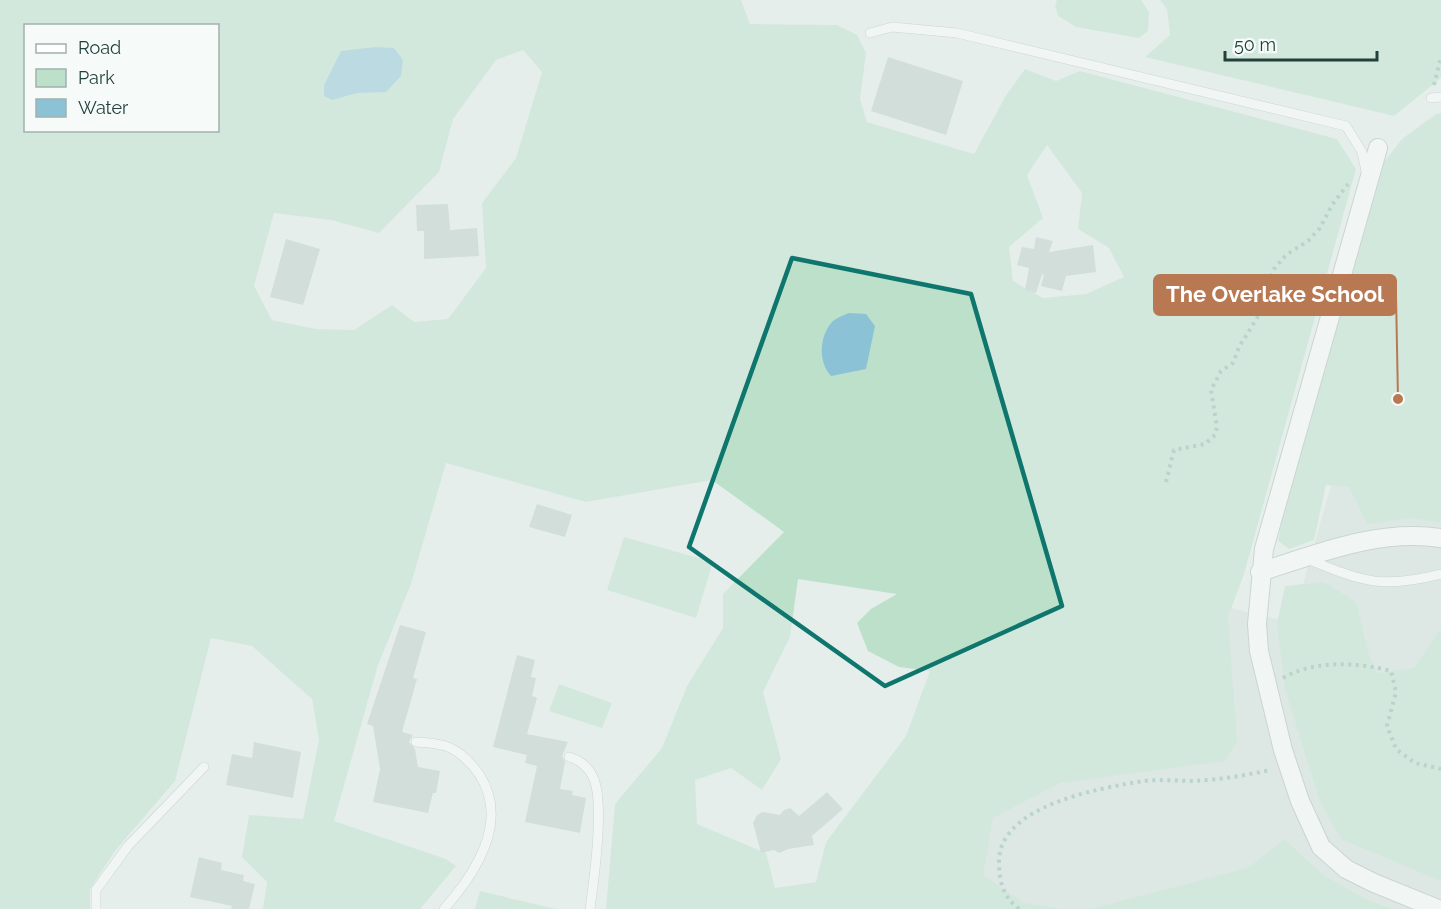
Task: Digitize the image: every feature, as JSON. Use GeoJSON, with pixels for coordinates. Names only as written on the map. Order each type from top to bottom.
{"type":"FeatureCollection","features":[{"type":"Feature","properties":{"kind":"street"},"geometry":{"type":"LineString","coordinates":[[1378,148],[1367,177],[1264,549],[1260,572],[1257,624],[1259,651],[1283,750],[1300,801],[1321,847],[1346,869],[1374,884],[1438,909]]}},
{"type":"Feature","properties":{"kind":"street"},"geometry":{"type":"LineString","coordinates":[[1260,572],[1361,540],[1418,534],[1441,538]]}},
{"type":"Feature","properties":{"kind":"lane"},"geometry":{"type":"LineString","coordinates":[[870,33],[892,27],[957,33],[1346,126],[1362,152],[1367,177]]}},
{"type":"Feature","properties":{"kind":"lane"},"geometry":{"type":"LineString","coordinates":[[1304,558],[1371,583],[1393,583],[1441,574]]}},
{"type":"Feature","properties":{"kind":"lane"},"geometry":{"type":"LineString","coordinates":[[416,742],[447,746],[473,765],[490,793],[492,807],[482,856],[466,885],[444,909]]}},
{"type":"Feature","properties":{"kind":"lane"},"geometry":{"type":"LineString","coordinates":[[569,757],[588,768],[595,779],[598,801],[590,909]]}},
{"type":"Feature","properties":{"kind":"lane"},"geometry":{"type":"LineString","coordinates":[[96,909],[96,890],[128,846],[204,767]]}},
{"type":"Feature","properties":{"kind":"path"},"geometry":{"type":"LineString","coordinates":[[1436,97],[1441,57]]}},
{"type":"Feature","properties":{"kind":"path"},"geometry":{"type":"LineString","coordinates":[[1166,482],[1174,450],[1205,444],[1215,435],[1217,427],[1211,390],[1221,371],[1233,363],[1239,347],[1262,310],[1268,283],[1274,269],[1286,255],[1308,241],[1320,228],[1344,186],[1367,177]]}},
{"type":"Feature","properties":{"kind":"path"},"geometry":{"type":"LineString","coordinates":[[1277,682],[1296,670],[1326,666],[1369,665],[1391,671],[1396,692],[1387,726],[1396,749],[1415,763],[1441,769]]}},
{"type":"Feature","properties":{"kind":"path"},"geometry":{"type":"LineString","coordinates":[[1019,909],[1007,900],[999,875],[999,848],[1018,823],[1062,799],[1145,781],[1197,781],[1270,770],[1268,760]]}},
{"type":"Feature","properties":{"kind":"highlighted area"},"geometry":{"type":"Polygon","coordinates":[[[792,258],[971,294],[1062,606],[885,686],[689,547],[792,258]]]}},
{"type":"Feature","properties":{"kind":"shaded area"},"geometry":{"type":"Polygon","coordinates":[[[1441,131],[1441,909],[939,909],[1035,560],[1292,623],[1401,238],[1441,131]]]}},
{"type":"Feature","properties":{"kind":"green space"},"geometry":{"type":"Polygon","coordinates":[[[0,0],[741,0],[750,24],[837,25],[857,35],[866,53],[860,99],[867,122],[974,154],[1005,97],[1025,69],[1056,81],[1080,71],[1337,139],[1356,169],[1244,574],[1228,617],[1237,742],[1224,761],[1060,783],[993,818],[983,875],[1025,903],[1062,909],[606,909],[615,804],[662,748],[687,686],[723,628],[723,594],[784,532],[712,480],[586,502],[446,463],[411,584],[378,665],[334,821],[446,859],[456,866],[420,909],[263,909],[267,882],[242,857],[249,815],[303,819],[319,740],[312,699],[252,646],[211,638],[175,781],[115,851],[90,889],[90,909],[0,909],[0,0]],[[523,50],[496,60],[453,119],[439,172],[379,233],[331,220],[274,213],[254,286],[272,320],[316,329],[354,330],[392,305],[414,322],[448,319],[486,268],[482,203],[516,158],[542,72],[523,50]],[[1047,145],[1027,175],[1043,218],[1009,247],[1013,281],[1043,298],[1086,294],[1124,277],[1109,248],[1078,229],[1082,193],[1047,145]],[[798,579],[790,637],[763,692],[781,759],[762,790],[731,768],[695,780],[697,824],[766,853],[775,888],[816,882],[826,842],[906,736],[930,671],[899,667],[868,651],[857,623],[871,609],[897,594],[798,579]]]}},
{"type":"Feature","properties":{"kind":"green space"},"geometry":{"type":"Polygon","coordinates":[[[1057,0],[1141,0],[1149,12],[1148,31],[1139,38],[1076,27],[1058,16],[1055,5],[1057,0]]]}},
{"type":"Feature","properties":{"kind":"green space"},"geometry":{"type":"Polygon","coordinates":[[[1160,0],[1441,0],[1441,78],[1394,116],[1145,57],[1170,35],[1167,9],[1160,0]]]}},
{"type":"Feature","properties":{"kind":"green space"},"geometry":{"type":"Polygon","coordinates":[[[1441,113],[1441,523],[1412,518],[1367,524],[1349,487],[1326,485],[1314,540],[1289,549],[1278,541],[1286,503],[1381,166],[1402,139],[1436,114],[1441,113]]]}},
{"type":"Feature","properties":{"kind":"green space"},"geometry":{"type":"Polygon","coordinates":[[[624,537],[713,562],[696,618],[607,590],[624,537]]]}},
{"type":"Feature","properties":{"kind":"green space"},"geometry":{"type":"Polygon","coordinates":[[[1324,582],[1356,602],[1368,652],[1377,673],[1414,668],[1441,628],[1441,881],[1341,839],[1320,802],[1285,689],[1277,623],[1285,586],[1324,582]]]}},
{"type":"Feature","properties":{"kind":"green space"},"geometry":{"type":"Polygon","coordinates":[[[559,684],[612,703],[602,728],[549,711],[559,684]]]}},
{"type":"Feature","properties":{"kind":"green space"},"geometry":{"type":"Polygon","coordinates":[[[1284,839],[1323,875],[1366,899],[1392,909],[1090,909],[1248,868],[1284,839]]]}},
{"type":"Feature","properties":{"kind":"green space"},"geometry":{"type":"Polygon","coordinates":[[[480,891],[556,909],[475,909],[480,891]]]}},
{"type":"Feature","properties":{"kind":"water"},"geometry":{"type":"Polygon","coordinates":[[[375,47],[394,48],[403,60],[401,76],[386,92],[357,93],[332,100],[324,96],[324,85],[341,51],[375,47]]]}},
{"type":"Feature","properties":{"kind":"water"},"geometry":{"type":"Polygon","coordinates":[[[849,313],[866,314],[875,326],[866,369],[831,376],[822,357],[825,335],[832,322],[849,313]]]}},
{"type":"Feature","properties":{"kind":"building"},"geometry":{"type":"Polygon","coordinates":[[[888,57],[963,81],[946,135],[871,111],[888,57]]]}},
{"type":"Feature","properties":{"kind":"building"},"geometry":{"type":"Polygon","coordinates":[[[448,204],[450,230],[477,228],[479,256],[424,259],[424,231],[417,231],[416,205],[448,204]]]}},
{"type":"Feature","properties":{"kind":"building"},"geometry":{"type":"Polygon","coordinates":[[[1036,237],[1053,241],[1049,252],[1093,245],[1096,272],[1066,276],[1062,291],[1041,286],[1044,275],[1042,274],[1036,293],[1025,290],[1029,268],[1017,265],[1022,247],[1034,249],[1036,237]]]}},
{"type":"Feature","properties":{"kind":"building"},"geometry":{"type":"Polygon","coordinates":[[[286,239],[320,249],[303,305],[270,297],[286,239]]]}},
{"type":"Feature","properties":{"kind":"building"},"geometry":{"type":"Polygon","coordinates":[[[537,504],[572,515],[565,537],[529,527],[537,504]]]}},
{"type":"Feature","properties":{"kind":"building"},"geometry":{"type":"Polygon","coordinates":[[[400,625],[426,632],[413,678],[417,679],[402,732],[413,735],[409,742],[415,749],[418,767],[440,771],[436,793],[433,793],[428,813],[373,802],[380,769],[373,726],[367,724],[400,625]]]}},
{"type":"Feature","properties":{"kind":"building"},"geometry":{"type":"Polygon","coordinates":[[[517,655],[535,660],[531,677],[536,678],[532,696],[537,698],[527,734],[568,742],[562,756],[565,762],[560,789],[573,791],[572,795],[586,798],[580,833],[525,822],[537,766],[525,763],[527,755],[493,747],[517,655]]]}},
{"type":"Feature","properties":{"kind":"building"},"geometry":{"type":"Polygon","coordinates":[[[254,742],[301,752],[293,798],[226,785],[232,754],[252,758],[254,742]]]}},
{"type":"Feature","properties":{"kind":"building"},"geometry":{"type":"Polygon","coordinates":[[[827,792],[843,809],[812,836],[814,845],[788,849],[779,853],[774,850],[761,853],[753,823],[757,815],[763,812],[780,815],[784,810],[790,808],[799,816],[827,792]]]}},
{"type":"Feature","properties":{"kind":"building"},"geometry":{"type":"Polygon","coordinates":[[[199,857],[222,863],[221,870],[244,875],[243,881],[255,884],[249,909],[231,909],[232,906],[190,897],[199,857]]]}},
{"type":"Feature","properties":{"kind":"place","name":"The Overlake School"},"geometry":{"type":"Point","coordinates":[1398,399]}}]}
